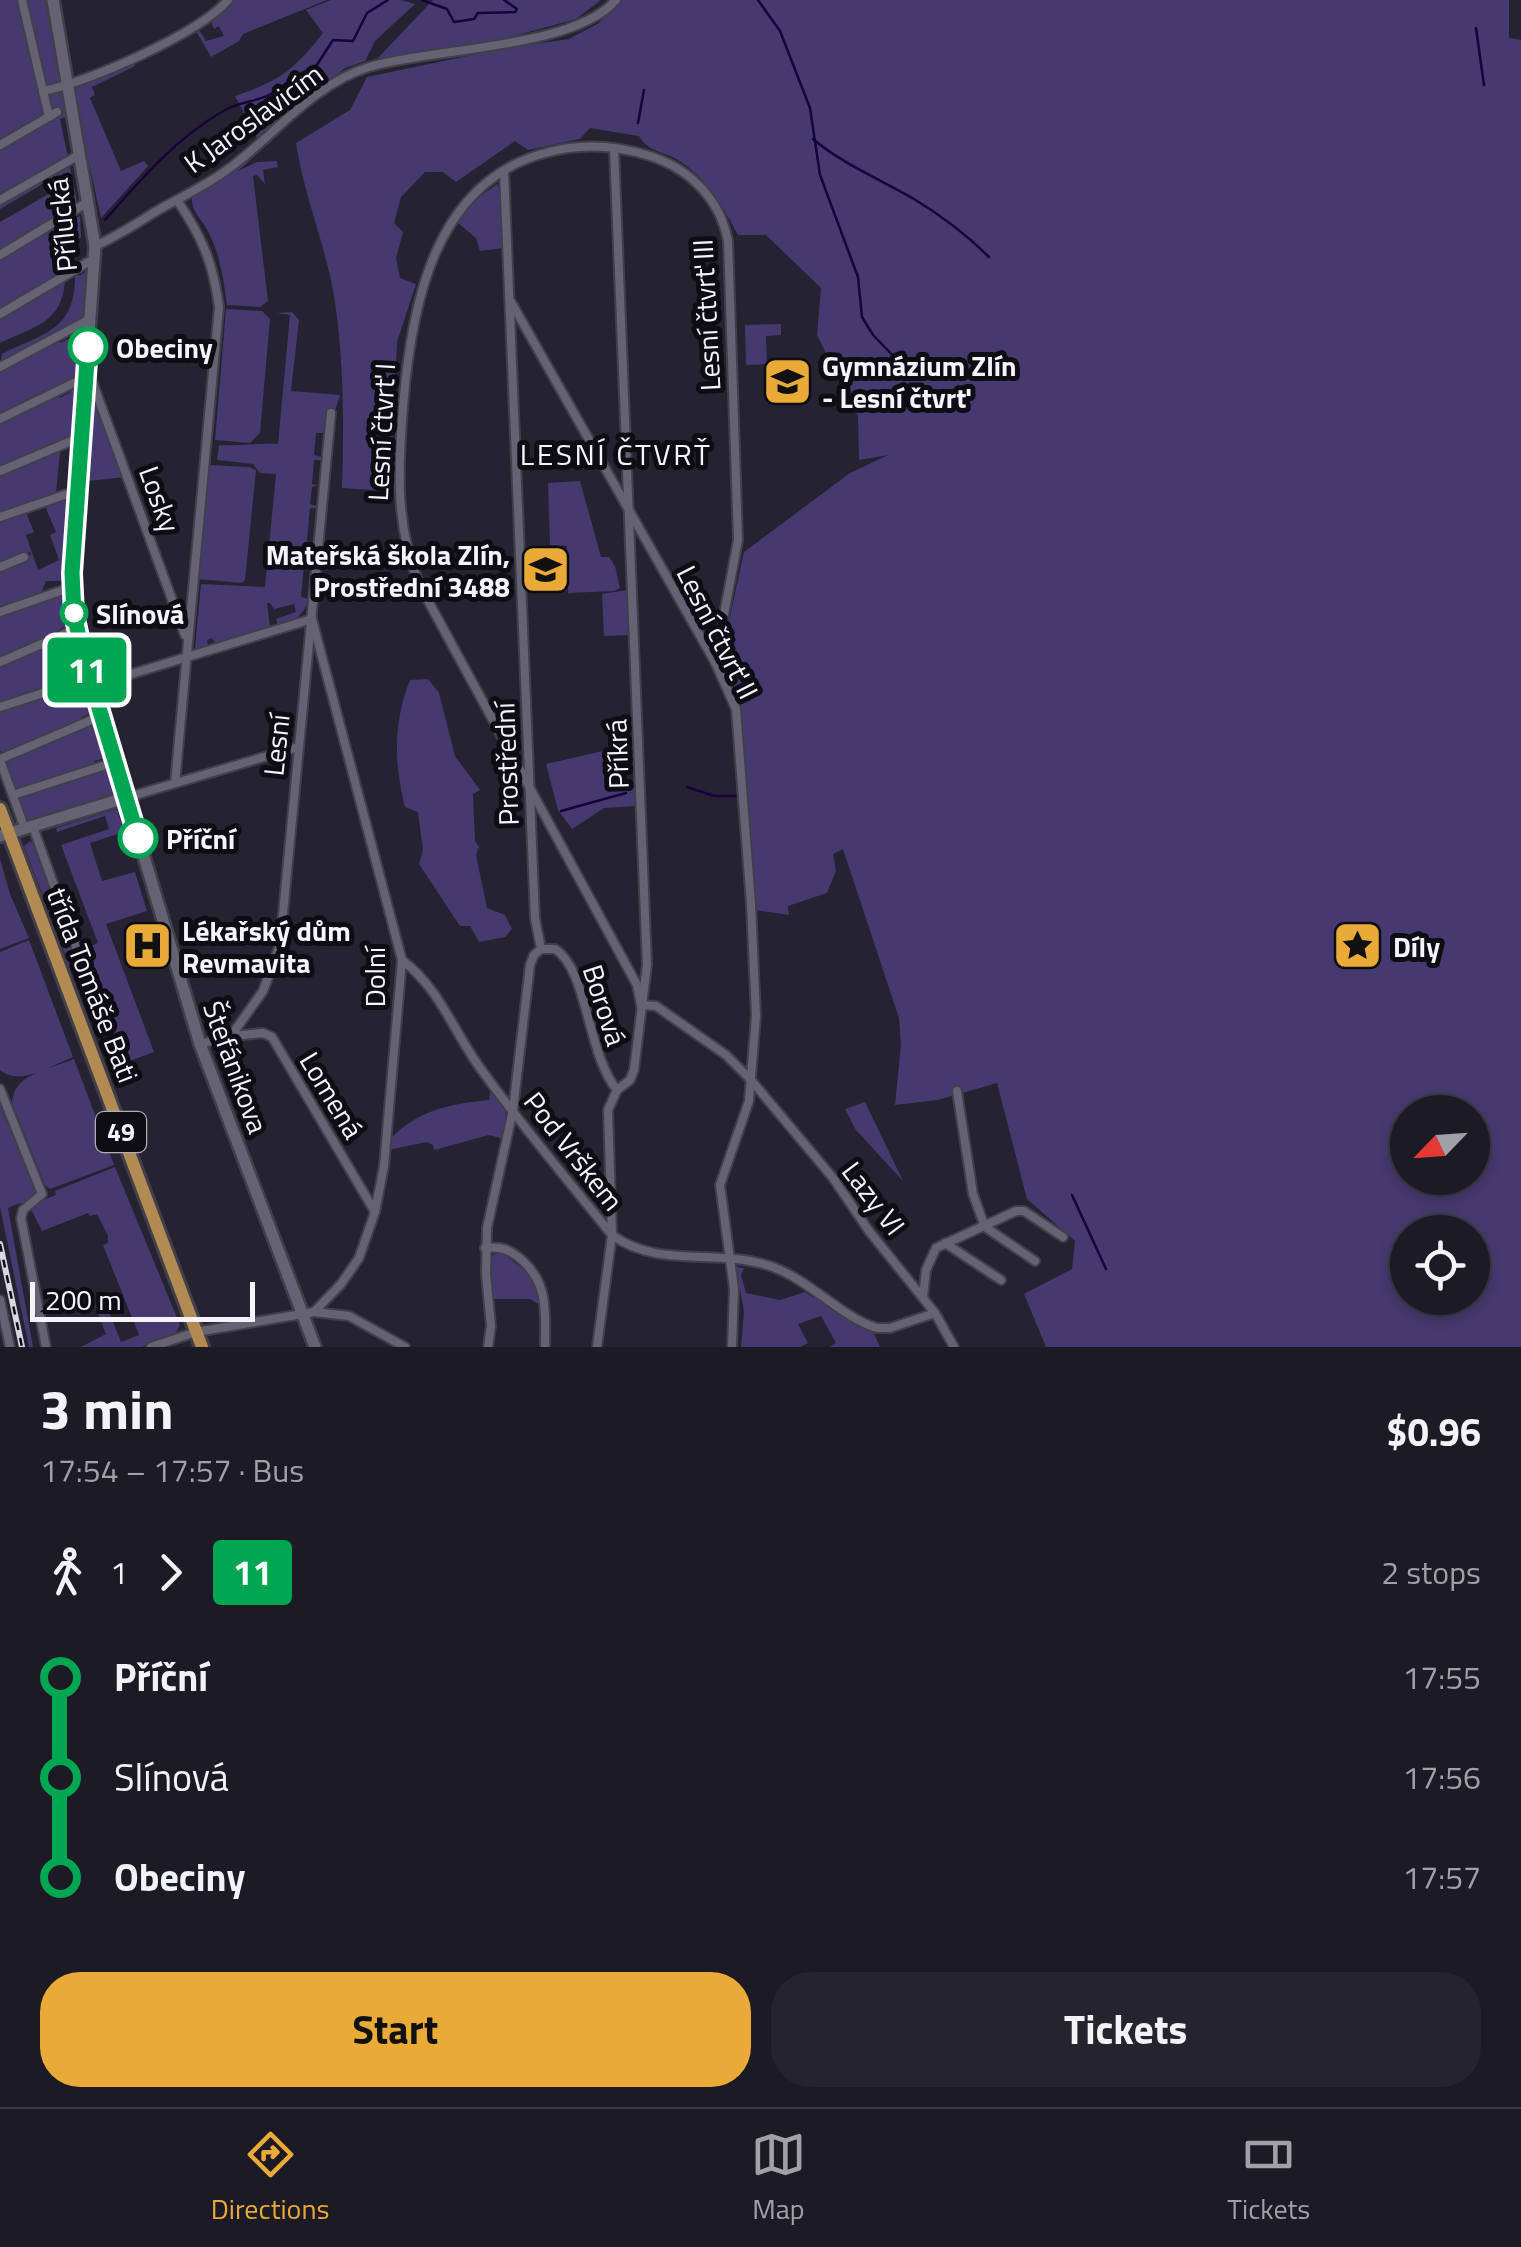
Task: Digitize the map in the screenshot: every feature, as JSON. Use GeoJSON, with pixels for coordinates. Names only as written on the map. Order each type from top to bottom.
{"type":"FeatureCollection","features":[{"type":"Feature","properties":{"kind":"main road","name":"třída Tomáše Bati"},"geometry":{"type":"LineString","coordinates":[[0,809],[4,835],[202,1347]]}},
{"type":"Feature","properties":{"kind":"street"},"geometry":{"type":"LineString","coordinates":[[0,145],[52,114],[22,0]]}},
{"type":"Feature","properties":{"kind":"street","name":"Přílucká"},"geometry":{"type":"LineString","coordinates":[[53,0],[94,240],[72,587],[76,629],[125,798]]}},
{"type":"Feature","properties":{"kind":"street"},"geometry":{"type":"LineString","coordinates":[[43,90],[66,86],[215,15],[228,0]]}},
{"type":"Feature","properties":{"kind":"street","name":"K Jaroslavicím"},"geometry":{"type":"LineString","coordinates":[[0,314],[76,269],[94,240],[177,200],[236,164],[283,120],[348,76],[369,67],[492,46],[580,25],[616,0]]}},
{"type":"Feature","properties":{"kind":"street","name":"Lesní čtvrť I"},"geometry":{"type":"LineString","coordinates":[[614,148],[586,146],[528,158],[504,171],[470,199],[452,221],[421,290],[408,346],[397,493],[404,540],[418,580],[637,985],[641,1004]]}},
{"type":"Feature","properties":{"kind":"street","name":"Příkrá"},"geometry":{"type":"LineString","coordinates":[[597,1347],[612,1236],[608,1113],[617,1090],[630,1080],[634,1070],[641,1004],[647,988],[614,148]]}},
{"type":"Feature","properties":{"kind":"street","name":"Lesní čtvrť III"},"geometry":{"type":"LineString","coordinates":[[614,148],[647,155],[685,173],[707,193],[726,232],[738,540],[714,662]]}},
{"type":"Feature","properties":{"kind":"street"},"geometry":{"type":"LineString","coordinates":[[0,200],[79,155]]}},
{"type":"Feature","properties":{"kind":"street","name":"Prostřední"},"geometry":{"type":"LineString","coordinates":[[488,1347],[491,1315],[486,1248],[513,1110],[529,970],[534,955],[541,949],[535,918],[504,171]]}},
{"type":"Feature","properties":{"kind":"street"},"geometry":{"type":"LineString","coordinates":[[175,783],[219,307],[211,260],[177,200]]}},
{"type":"Feature","properties":{"kind":"street"},"geometry":{"type":"LineString","coordinates":[[0,254],[88,202]]}},
{"type":"Feature","properties":{"kind":"street","name":"Lesní čtvrť II"},"geometry":{"type":"LineString","coordinates":[[510,302],[714,662],[736,708],[756,1016],[745,1115],[720,1185],[734,1304],[732,1347]]}},
{"type":"Feature","properties":{"kind":"street"},"geometry":{"type":"LineString","coordinates":[[0,367],[90,320]]}},
{"type":"Feature","properties":{"kind":"street"},"geometry":{"type":"LineString","coordinates":[[512,343],[521,337],[531,339]]}},
{"type":"Feature","properties":{"kind":"street"},"geometry":{"type":"LineString","coordinates":[[0,419],[86,378]]}},
{"type":"Feature","properties":{"kind":"street","name":"Losky"},"geometry":{"type":"LineString","coordinates":[[86,378],[92,382],[187,639]]}},
{"type":"Feature","properties":{"kind":"street","name":"Lesní"},"geometry":{"type":"LineString","coordinates":[[231,1036],[263,991],[280,945],[330,413]]}},
{"type":"Feature","properties":{"kind":"street"},"geometry":{"type":"LineString","coordinates":[[0,471],[83,436]]}},
{"type":"Feature","properties":{"kind":"street"},"geometry":{"type":"LineString","coordinates":[[0,517],[78,490]]}},
{"type":"Feature","properties":{"kind":"street"},"geometry":{"type":"LineString","coordinates":[[0,567],[24,557]]}},
{"type":"Feature","properties":{"kind":"street"},"geometry":{"type":"LineString","coordinates":[[0,612],[72,587]]}},
{"type":"Feature","properties":{"kind":"street"},"geometry":{"type":"LineString","coordinates":[[0,706],[312,619]]}},
{"type":"Feature","properties":{"kind":"street","name":"Dolní"},"geometry":{"type":"LineString","coordinates":[[308,1314],[341,1284],[359,1258],[375,1212],[384,1166],[402,960],[312,619]]}},
{"type":"Feature","properties":{"kind":"street"},"geometry":{"type":"LineString","coordinates":[[0,662],[76,629]]}},
{"type":"Feature","properties":{"kind":"street"},"geometry":{"type":"LineString","coordinates":[[0,760],[101,716]]}},
{"type":"Feature","properties":{"kind":"street"},"geometry":{"type":"LineString","coordinates":[[507,747],[518,752],[528,742]]}},
{"type":"Feature","properties":{"kind":"street"},"geometry":{"type":"LineString","coordinates":[[4,835],[27,824],[298,747]]}},
{"type":"Feature","properties":{"kind":"street","name":"třída Tomáše Bati"},"geometry":{"type":"LineString","coordinates":[[0,760],[82,964]]}},
{"type":"Feature","properties":{"kind":"street"},"geometry":{"type":"LineString","coordinates":[[12,796],[115,762]]}},
{"type":"Feature","properties":{"kind":"street","name":"Štefánikova"},"geometry":{"type":"LineString","coordinates":[[125,798],[200,1044],[308,1314],[316,1347]]}},
{"type":"Feature","properties":{"kind":"street"},"geometry":{"type":"LineString","coordinates":[[532,832],[542,825],[550,828]]}},
{"type":"Feature","properties":{"kind":"street","name":"Borová"},"geometry":{"type":"LineString","coordinates":[[541,949],[555,950],[569,962],[599,1062],[617,1090]]}},
{"type":"Feature","properties":{"kind":"street","name":"Pod Vrškem"},"geometry":{"type":"LineString","coordinates":[[402,960],[442,1000],[478,1064],[612,1236],[647,1253],[729,1257],[769,1265],[794,1276],[874,1328],[886,1329],[935,1313]]}},
{"type":"Feature","properties":{"kind":"street"},"geometry":{"type":"LineString","coordinates":[[628,970],[636,972],[647,965]]}},
{"type":"Feature","properties":{"kind":"street"},"geometry":{"type":"LineString","coordinates":[[641,1004],[656,1006],[726,1055],[751,1080]]}},
{"type":"Feature","properties":{"kind":"street","name":"Lomená"},"geometry":{"type":"LineString","coordinates":[[231,1036],[263,1033],[272,1037],[375,1212]]}},
{"type":"Feature","properties":{"kind":"street"},"geometry":{"type":"LineString","coordinates":[[200,1044],[231,1036]]}},
{"type":"Feature","properties":{"kind":"street","name":"Lazy VI"},"geometry":{"type":"LineString","coordinates":[[751,1080],[935,1313],[954,1347]]}},
{"type":"Feature","properties":{"kind":"street"},"geometry":{"type":"LineString","coordinates":[[0,1089],[42,1194],[23,1210],[21,1218],[46,1347]]}},
{"type":"Feature","properties":{"kind":"street"},"geometry":{"type":"LineString","coordinates":[[957,1090],[961,1133],[985,1226],[1036,1261]]}},
{"type":"Feature","properties":{"kind":"street"},"geometry":{"type":"LineString","coordinates":[[923,1298],[930,1256],[944,1242],[1022,1210],[1062,1237]]}},
{"type":"Feature","properties":{"kind":"street"},"geometry":{"type":"LineString","coordinates":[[944,1242],[1001,1280]]}},
{"type":"Feature","properties":{"kind":"street"},"geometry":{"type":"LineString","coordinates":[[486,1248],[509,1250],[538,1278],[545,1296],[546,1347]]}},
{"type":"Feature","properties":{"kind":"street"},"geometry":{"type":"LineString","coordinates":[[0,1300],[10,1347]]}},
{"type":"Feature","properties":{"kind":"street"},"geometry":{"type":"LineString","coordinates":[[151,1347],[196,1332],[308,1314],[349,1316],[405,1347]]}},
{"type":"Feature","properties":{"kind":"shaded area"},"geometry":{"type":"Polygon","coordinates":[[[0,0],[47,0],[66,117],[60,119],[78,206],[0,252],[0,222],[52,192],[46,182],[0,209],[0,0]]]}},
{"type":"Feature","properties":{"kind":"shaded area"},"geometry":{"type":"Polygon","coordinates":[[[232,0],[327,0],[243,34],[239,41],[211,57],[196,31],[206,41],[224,36],[211,21],[232,0]]]}},
{"type":"Feature","properties":{"kind":"shaded area"},"geometry":{"type":"Polygon","coordinates":[[[331,0],[400,0],[415,4],[375,41],[365,61],[345,68],[257,138],[235,96],[275,79],[303,57],[323,33],[306,10],[331,0]]]}},
{"type":"Feature","properties":{"kind":"shaded area"},"geometry":{"type":"Polygon","coordinates":[[[433,0],[601,0],[576,19],[514,36],[458,49],[377,59],[433,0]]]}},
{"type":"Feature","properties":{"kind":"shaded area"},"geometry":{"type":"Polygon","coordinates":[[[617,0],[1509,0],[1509,38],[1521,40],[1521,1347],[1046,1347],[1024,1294],[1072,1269],[1075,1241],[1027,1199],[997,1083],[938,1100],[895,1105],[901,1045],[899,1018],[843,849],[833,854],[836,871],[827,893],[788,906],[789,915],[755,910],[741,702],[721,658],[744,552],[850,473],[888,455],[859,460],[858,416],[817,335],[821,288],[766,235],[738,235],[713,193],[688,167],[651,148],[639,136],[590,128],[580,139],[528,150],[515,141],[456,182],[443,172],[425,172],[401,197],[394,223],[403,232],[396,258],[400,278],[416,284],[397,342],[390,491],[342,488],[343,395],[335,302],[296,143],[350,110],[367,77],[569,39],[599,23],[617,0]]]}},
{"type":"Feature","properties":{"kind":"shaded area"},"geometry":{"type":"Polygon","coordinates":[[[133,61],[135,66],[92,87],[95,95],[90,98],[121,171],[144,161],[148,166],[101,218],[73,90],[133,61]]]}},
{"type":"Feature","properties":{"kind":"shaded area"},"geometry":{"type":"Polygon","coordinates":[[[296,119],[238,171],[257,162],[277,161],[278,167],[263,170],[265,184],[257,175],[253,176],[268,301],[260,307],[227,305],[217,255],[192,197],[234,171],[296,119]]]}},
{"type":"Feature","properties":{"kind":"shaded area"},"geometry":{"type":"Polygon","coordinates":[[[497,184],[503,248],[480,251],[476,238],[457,222],[474,201],[497,184]]]}},
{"type":"Feature","properties":{"kind":"shaded area"},"geometry":{"type":"Polygon","coordinates":[[[80,216],[81,237],[68,250],[65,273],[0,312],[0,257],[66,219],[69,222],[80,216]]]}},
{"type":"Feature","properties":{"kind":"shaded area"},"geometry":{"type":"Polygon","coordinates":[[[86,265],[90,267],[83,320],[0,365],[2,354],[45,334],[64,318],[74,292],[75,273],[79,276],[86,272],[86,265]]]}},
{"type":"Feature","properties":{"kind":"shaded area"},"geometry":{"type":"Polygon","coordinates":[[[65,277],[53,314],[36,327],[0,343],[0,316],[65,277]]]}},
{"type":"Feature","properties":{"kind":"shaded area"},"geometry":{"type":"Polygon","coordinates":[[[226,309],[262,311],[270,319],[260,433],[250,443],[215,440],[226,309]]]}},
{"type":"Feature","properties":{"kind":"shaded area"},"geometry":{"type":"Polygon","coordinates":[[[292,312],[299,320],[291,391],[340,395],[333,417],[325,420],[323,433],[316,433],[314,455],[321,460],[314,460],[312,484],[318,485],[312,487],[310,504],[317,506],[310,508],[306,550],[312,552],[305,554],[301,597],[308,599],[298,617],[278,625],[276,619],[296,612],[294,604],[274,609],[267,603],[270,626],[215,643],[212,638],[207,640],[208,645],[195,649],[201,584],[265,587],[276,474],[260,473],[253,464],[217,460],[219,445],[278,444],[290,315],[277,313],[292,312]]]}},
{"type":"Feature","properties":{"kind":"shaded area"},"geometry":{"type":"Polygon","coordinates":[[[781,324],[781,335],[766,336],[767,364],[746,365],[745,325],[781,324]]]}},
{"type":"Feature","properties":{"kind":"shaded area"},"geometry":{"type":"Polygon","coordinates":[[[83,325],[81,376],[0,417],[0,369],[57,340],[60,343],[72,337],[72,331],[83,325]]]}},
{"type":"Feature","properties":{"kind":"shaded area"},"geometry":{"type":"Polygon","coordinates":[[[78,383],[81,386],[76,435],[0,469],[0,421],[57,395],[60,398],[78,383]]]}},
{"type":"Feature","properties":{"kind":"shaded area"},"geometry":{"type":"Polygon","coordinates":[[[94,397],[126,477],[87,481],[94,397]]]}},
{"type":"Feature","properties":{"kind":"shaded area"},"geometry":{"type":"Polygon","coordinates":[[[51,451],[53,455],[60,452],[56,493],[0,516],[0,473],[51,451]]]}},
{"type":"Feature","properties":{"kind":"shaded area"},"geometry":{"type":"Polygon","coordinates":[[[209,465],[256,470],[242,583],[198,579],[209,465]]]}},
{"type":"Feature","properties":{"kind":"shaded area"},"geometry":{"type":"Polygon","coordinates":[[[580,481],[601,557],[609,557],[615,566],[620,588],[614,591],[568,593],[567,546],[550,545],[548,483],[580,481]]]}},
{"type":"Feature","properties":{"kind":"shaded area"},"geometry":{"type":"Polygon","coordinates":[[[66,499],[73,504],[67,587],[63,589],[61,581],[46,581],[40,597],[0,611],[0,569],[31,555],[30,552],[0,565],[0,521],[30,511],[27,515],[34,532],[26,535],[38,570],[59,560],[50,535],[56,532],[45,506],[66,499]]]}},
{"type":"Feature","properties":{"kind":"shaded area"},"geometry":{"type":"Polygon","coordinates":[[[627,590],[631,635],[604,636],[602,594],[627,590]]]}},
{"type":"Feature","properties":{"kind":"shaded area"},"geometry":{"type":"Polygon","coordinates":[[[66,593],[71,628],[68,631],[63,627],[57,635],[0,661],[0,614],[66,593]]]}},
{"type":"Feature","properties":{"kind":"shaded area"},"geometry":{"type":"Polygon","coordinates":[[[70,634],[85,676],[80,679],[76,674],[68,682],[0,704],[0,664],[70,634]]]}},
{"type":"Feature","properties":{"kind":"shaded area"},"geometry":{"type":"Polygon","coordinates":[[[428,679],[439,693],[455,756],[480,790],[473,794],[475,841],[479,847],[476,855],[487,908],[505,915],[512,929],[505,937],[479,942],[470,926],[460,926],[419,864],[423,850],[418,812],[405,807],[397,743],[400,712],[410,680],[428,679]]]}},
{"type":"Feature","properties":{"kind":"shaded area"},"geometry":{"type":"Polygon","coordinates":[[[84,682],[94,717],[88,714],[81,717],[80,723],[4,754],[0,751],[0,708],[84,682]]]}},
{"type":"Feature","properties":{"kind":"shaded area"},"geometry":{"type":"Polygon","coordinates":[[[96,721],[108,762],[94,761],[94,766],[21,791],[13,787],[6,760],[96,721]]]}},
{"type":"Feature","properties":{"kind":"shaded area"},"geometry":{"type":"Polygon","coordinates":[[[603,751],[606,784],[635,784],[636,806],[604,808],[572,829],[558,810],[546,764],[603,751]]]}},
{"type":"Feature","properties":{"kind":"shaded area"},"geometry":{"type":"Polygon","coordinates":[[[109,766],[118,788],[116,796],[28,823],[19,797],[109,766]]]}},
{"type":"Feature","properties":{"kind":"shaded area"},"geometry":{"type":"Polygon","coordinates":[[[117,809],[124,832],[90,843],[102,881],[135,872],[147,911],[106,924],[154,1052],[113,1067],[77,971],[93,966],[86,948],[98,943],[61,845],[109,829],[105,816],[57,832],[56,828],[117,809]]]}},
{"type":"Feature","properties":{"kind":"shaded area"},"geometry":{"type":"Polygon","coordinates":[[[30,841],[40,849],[74,949],[69,960],[79,968],[69,972],[24,846],[30,841]]]}},
{"type":"Feature","properties":{"kind":"shaded area"},"geometry":{"type":"Polygon","coordinates":[[[0,859],[29,938],[0,949],[0,859]]]}},
{"type":"Feature","properties":{"kind":"shaded area"},"geometry":{"type":"Polygon","coordinates":[[[29,940],[73,1057],[36,1073],[8,1075],[0,1070],[0,952],[29,940]]]}},
{"type":"Feature","properties":{"kind":"shaded area"},"geometry":{"type":"Polygon","coordinates":[[[74,1059],[114,1165],[50,1189],[12,1103],[14,1093],[26,1079],[74,1059]]]}},
{"type":"Feature","properties":{"kind":"shaded area"},"geometry":{"type":"Polygon","coordinates":[[[491,1085],[506,1108],[504,1139],[489,1135],[434,1150],[427,1142],[388,1150],[389,1140],[423,1115],[489,1100],[491,1085]]]}},
{"type":"Feature","properties":{"kind":"shaded area"},"geometry":{"type":"Polygon","coordinates":[[[0,1091],[5,1109],[2,1111],[7,1123],[11,1123],[38,1193],[34,1204],[56,1195],[55,1191],[115,1167],[180,1325],[175,1334],[142,1347],[81,1347],[106,1334],[95,1306],[105,1302],[121,1342],[139,1335],[103,1245],[108,1243],[108,1236],[97,1214],[88,1213],[42,1231],[30,1207],[20,1203],[8,1208],[33,1347],[29,1347],[0,1207],[0,1091]]]}},
{"type":"Feature","properties":{"kind":"shaded area"},"geometry":{"type":"Polygon","coordinates":[[[865,1102],[903,1181],[856,1130],[845,1109],[865,1102]]]}},
{"type":"Feature","properties":{"kind":"shaded area"},"geometry":{"type":"Polygon","coordinates":[[[501,1252],[533,1277],[542,1306],[530,1299],[492,1299],[489,1266],[493,1255],[501,1252]]]}},
{"type":"Feature","properties":{"kind":"shaded area"},"geometry":{"type":"Polygon","coordinates":[[[736,1267],[744,1268],[741,1275],[746,1293],[780,1300],[805,1292],[814,1298],[817,1294],[873,1331],[880,1347],[829,1347],[836,1343],[821,1316],[798,1324],[808,1343],[800,1347],[741,1347],[744,1312],[736,1267]]]}},
{"type":"Feature","properties":{"kind":"waterway"},"geometry":{"type":"LineString","coordinates":[[105,220],[146,174],[191,133],[230,107],[269,95],[290,81],[309,77],[333,40],[353,41],[367,13],[388,0]]}},
{"type":"Feature","properties":{"kind":"waterway"},"geometry":{"type":"LineString","coordinates":[[422,0],[447,9],[454,22],[474,19],[478,13],[515,12],[517,9],[504,0]]}},
{"type":"Feature","properties":{"kind":"waterway"},"geometry":{"type":"LineString","coordinates":[[758,0],[780,31],[810,108],[820,175],[858,277],[862,317],[873,335],[907,370]]}},
{"type":"Feature","properties":{"kind":"waterway"},"geometry":{"type":"LineString","coordinates":[[1476,28],[1484,85]]}},
{"type":"Feature","properties":{"kind":"waterway"},"geometry":{"type":"LineString","coordinates":[[638,123],[644,90]]}},
{"type":"Feature","properties":{"kind":"waterway"},"geometry":{"type":"LineString","coordinates":[[813,139],[934,212],[989,257]]}},
{"type":"Feature","properties":{"kind":"waterway"},"geometry":{"type":"LineString","coordinates":[[735,693],[738,706]]}},
{"type":"Feature","properties":{"kind":"waterway"},"geometry":{"type":"LineString","coordinates":[[743,749],[746,785]]}},
{"type":"Feature","properties":{"kind":"waterway"},"geometry":{"type":"LineString","coordinates":[[687,787],[714,796],[738,796]]}},
{"type":"Feature","properties":{"kind":"waterway"},"geometry":{"type":"LineString","coordinates":[[561,811],[626,793]]}},
{"type":"Feature","properties":{"kind":"waterway"},"geometry":{"type":"LineString","coordinates":[[1072,1195],[1106,1269]]}},
{"type":"Feature","properties":{"kind":"railway"},"geometry":{"type":"LineString","coordinates":[[0,1244],[22,1347]]}},
{"type":"Feature","properties":{"kind":"bus line","name":"11"},"geometry":{"type":"LineString","coordinates":[[88,347],[72,573],[74,614],[138,838]]}},
{"type":"Feature","properties":{"kind":"place","name":"Obeciny"},"geometry":{"type":"Point","coordinates":[88,347]}},
{"type":"Feature","properties":{"kind":"place","name":"Gymnázium Zlín - Lesní čtvrť"},"geometry":{"type":"Point","coordinates":[787,381]}},
{"type":"Feature","properties":{"kind":"place","name":"Mateřská škola Zlín, Prostřední 3488"},"geometry":{"type":"Point","coordinates":[545,570]}},
{"type":"Feature","properties":{"kind":"place","name":"Slínová"},"geometry":{"type":"Point","coordinates":[74,613]}},
{"type":"Feature","properties":{"kind":"place","name":"Příční"},"geometry":{"type":"Point","coordinates":[138,838]}},
{"type":"Feature","properties":{"kind":"place","name":"Lékařský dům Revmavita"},"geometry":{"type":"Point","coordinates":[147,946]}},
{"type":"Feature","properties":{"kind":"place","name":"Díly"},"geometry":{"type":"Point","coordinates":[1358,946]}},
{"type":"Feature","properties":{"kind":"district","name":"LESNÍ ČTVRŤ"},"geometry":{"type":"Point","coordinates":[616,454]}}]}
